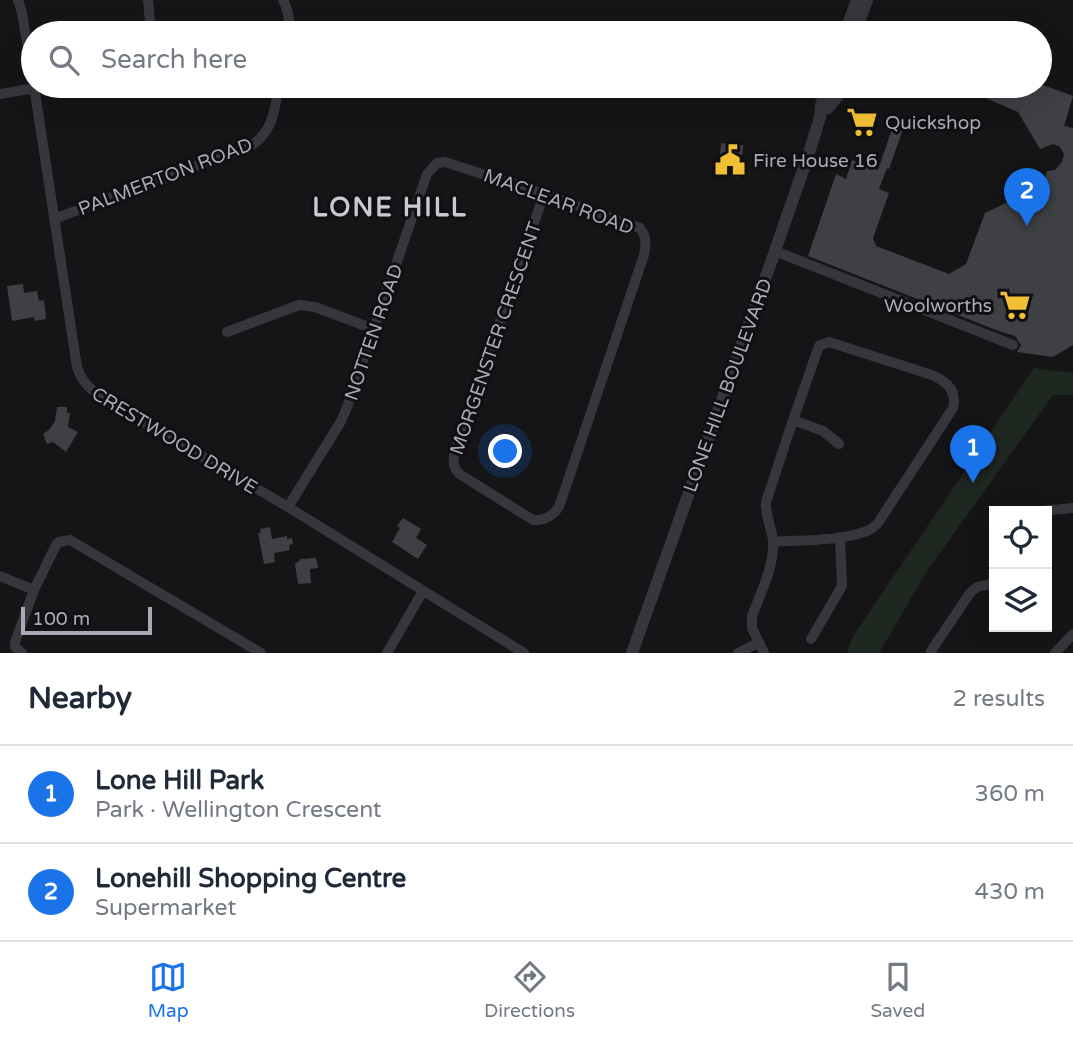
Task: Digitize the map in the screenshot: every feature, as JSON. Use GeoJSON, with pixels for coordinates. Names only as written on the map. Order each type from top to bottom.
{"type":"FeatureCollection","features":[{"type":"Feature","properties":{"kind":"street","name":"CRESTWOOD DRIVE"},"geometry":{"type":"LineString","coordinates":[[18,0],[23,21]]}},
{"type":"Feature","properties":{"kind":"street"},"geometry":{"type":"LineString","coordinates":[[148,0],[150,21]]}},
{"type":"Feature","properties":{"kind":"street"},"geometry":{"type":"LineString","coordinates":[[283,0],[290,21]]}},
{"type":"Feature","properties":{"kind":"street"},"geometry":{"type":"LineString","coordinates":[[849,21],[857,0]]}},
{"type":"Feature","properties":{"kind":"street"},"geometry":{"type":"LineString","coordinates":[[859,21],[867,0]]}},
{"type":"Feature","properties":{"kind":"street"},"geometry":{"type":"LineString","coordinates":[[0,94],[21,88]]}},
{"type":"Feature","properties":{"kind":"street","name":"CRESTWOOD DRIVE"},"geometry":{"type":"LineString","coordinates":[[36,98],[77,367],[86,386],[524,653]]}},
{"type":"Feature","properties":{"kind":"street","name":"PALMERTON ROAD"},"geometry":{"type":"LineString","coordinates":[[54,219],[252,145],[261,139],[272,120],[277,98]]}},
{"type":"Feature","properties":{"kind":"street","name":"LONE HILL BOULEVARD"},"geometry":{"type":"LineString","coordinates":[[823,98],[821,105],[824,112]]}},
{"type":"Feature","properties":{"kind":"street","name":"LONE HILL BOULEVARD"},"geometry":{"type":"LineString","coordinates":[[632,653],[830,98]]}},
{"type":"Feature","properties":{"kind":"street"},"geometry":{"type":"LineString","coordinates":[[824,112],[836,98]]}},
{"type":"Feature","properties":{"kind":"street","name":"NOTTEN ROAD"},"geometry":{"type":"LineString","coordinates":[[288,508],[340,423],[353,392],[428,174],[437,163],[452,164]]}},
{"type":"Feature","properties":{"kind":"street","name":"MACLEAR ROAD"},"geometry":{"type":"LineString","coordinates":[[452,164],[640,229],[645,239],[645,255]]}},
{"type":"Feature","properties":{"kind":"street","name":"MORGENSTER CRESCENT"},"geometry":{"type":"LineString","coordinates":[[544,194],[453,463],[455,470],[461,475],[533,520],[548,518],[559,507],[645,255]]}},
{"type":"Feature","properties":{"kind":"street"},"geometry":{"type":"LineString","coordinates":[[775,251],[1013,345]]}},
{"type":"Feature","properties":{"kind":"street"},"geometry":{"type":"LineString","coordinates":[[227,332],[299,305],[315,307],[374,329]]}},
{"type":"Feature","properties":{"kind":"street"},"geometry":{"type":"LineString","coordinates":[[738,653],[761,648],[751,621],[767,574],[774,542],[766,502],[817,350],[829,342],[932,375],[944,380],[951,387],[954,396],[953,408],[878,523],[866,532],[841,537],[774,542]]}},
{"type":"Feature","properties":{"kind":"street"},"geometry":{"type":"LineString","coordinates":[[793,420],[823,431],[839,444]]}},
{"type":"Feature","properties":{"kind":"street"},"geometry":{"type":"LineString","coordinates":[[1052,510],[1073,508]]}},
{"type":"Feature","properties":{"kind":"street"},"geometry":{"type":"LineString","coordinates":[[811,639],[842,586],[841,537]]}},
{"type":"Feature","properties":{"kind":"street"},"geometry":{"type":"LineString","coordinates":[[22,653],[15,647],[15,642],[34,590],[56,545],[70,540],[261,653]]}},
{"type":"Feature","properties":{"kind":"street"},"geometry":{"type":"LineString","coordinates":[[0,576],[34,590]]}},
{"type":"Feature","properties":{"kind":"street"},"geometry":{"type":"LineString","coordinates":[[931,652],[970,593],[977,587],[989,584]]}},
{"type":"Feature","properties":{"kind":"street"},"geometry":{"type":"LineString","coordinates":[[387,653],[423,591]]}},
{"type":"Feature","properties":{"kind":"street"},"geometry":{"type":"LineString","coordinates":[[1055,653],[1073,634]]}},
{"type":"Feature","properties":{"kind":"shaded area"},"geometry":{"type":"Polygon","coordinates":[[[1034,368],[1073,373],[1073,395],[1053,395],[927,571],[879,653],[847,653],[852,638],[1034,368]]]}},
{"type":"Feature","properties":{"kind":"building"},"geometry":{"type":"Polygon","coordinates":[[[1052,88],[1073,96],[1064,126],[1073,128],[1073,345],[1053,357],[1017,352],[1021,345],[1015,336],[808,256],[836,174],[846,179],[852,160],[878,170],[893,126],[903,129],[879,189],[889,193],[873,238],[876,246],[949,274],[966,264],[985,213],[1044,185],[1047,171],[1055,170],[1062,162],[1064,154],[1060,147],[1053,144],[1040,149],[1018,112],[986,98],[1052,98],[1052,88]]]}},
{"type":"Feature","properties":{"kind":"building","name":"Fire House 16"},"geometry":{"type":"Polygon","coordinates":[[[721,143],[743,145],[740,178],[718,176],[721,143]]]}},
{"type":"Feature","properties":{"kind":"building"},"geometry":{"type":"Polygon","coordinates":[[[23,284],[24,293],[37,291],[39,301],[44,300],[46,319],[35,321],[34,317],[12,321],[7,286],[23,284]]]}},
{"type":"Feature","properties":{"kind":"building"},"geometry":{"type":"Polygon","coordinates":[[[57,407],[67,407],[67,413],[70,413],[68,427],[78,432],[66,452],[53,442],[47,444],[43,434],[55,421],[57,407]]]}},
{"type":"Feature","properties":{"kind":"building"},"geometry":{"type":"Polygon","coordinates":[[[403,518],[421,529],[416,538],[427,545],[418,559],[392,542],[400,528],[397,526],[403,518]]]}},
{"type":"Feature","properties":{"kind":"building"},"geometry":{"type":"Polygon","coordinates":[[[270,527],[272,539],[287,536],[287,539],[292,538],[293,544],[289,545],[290,550],[274,553],[275,562],[264,564],[258,533],[261,533],[260,529],[270,527]]]}},
{"type":"Feature","properties":{"kind":"building"},"geometry":{"type":"Polygon","coordinates":[[[316,558],[318,568],[310,569],[311,583],[298,584],[295,564],[301,559],[316,558]]]}},
{"type":"Feature","properties":{"kind":"place","name":"Quickshop"},"geometry":{"type":"Point","coordinates":[862,122]}},
{"type":"Feature","properties":{"kind":"place","name":"Fire House 16"},"geometry":{"type":"Point","coordinates":[730,160]}},
{"type":"Feature","properties":{"kind":"place","name":"Lonehill Shopping Centre"},"geometry":{"type":"Point","coordinates":[1027,226]}},
{"type":"Feature","properties":{"kind":"place","name":"Woolworths"},"geometry":{"type":"Point","coordinates":[1015,305]}},
{"type":"Feature","properties":{"kind":"place","name":"Lone Hill Park"},"geometry":{"type":"Point","coordinates":[973,483]}},
{"type":"Feature","properties":{"kind":"district","name":"LONE HILL"},"geometry":{"type":"Point","coordinates":[390,207]}}]}
